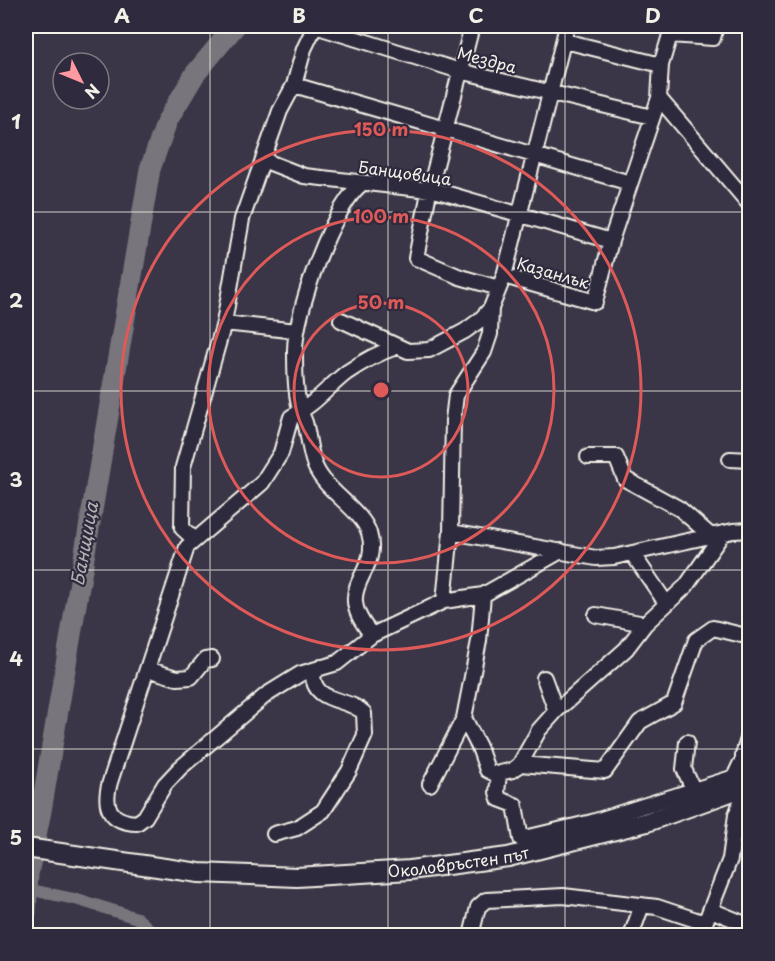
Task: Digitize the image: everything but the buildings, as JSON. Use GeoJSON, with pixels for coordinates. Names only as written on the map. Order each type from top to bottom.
{"type":"FeatureCollection","features":[{"type":"Feature","properties":{"kind":"main road","name":"Околовръстен път"},"geometry":{"type":"LineString","coordinates":[[83,855],[199,873],[297,877],[410,870],[507,857],[647,822],[719,797],[745,779]]}},
{"type":"Feature","properties":{"kind":"main road"},"geometry":{"type":"LineString","coordinates":[[26,837],[83,855]]}},
{"type":"Feature","properties":{"kind":"main road"},"geometry":{"type":"LineString","coordinates":[[26,848],[83,855]]}},
{"type":"Feature","properties":{"kind":"street","name":"Мездра"},"geometry":{"type":"LineString","coordinates":[[315,26],[460,71],[548,94],[652,117]]}},
{"type":"Feature","properties":{"kind":"street"},"geometry":{"type":"LineString","coordinates":[[195,540],[182,528],[183,467],[224,322],[242,219],[280,111],[294,85],[304,49],[315,26]]}},
{"type":"Feature","properties":{"kind":"street"},"geometry":{"type":"LineString","coordinates":[[429,192],[472,26]]}},
{"type":"Feature","properties":{"kind":"street"},"geometry":{"type":"LineString","coordinates":[[444,601],[452,532],[453,420],[456,395],[484,352],[490,334],[491,308],[501,282],[535,156],[548,94],[565,41],[567,26]]}},
{"type":"Feature","properties":{"kind":"street"},"geometry":{"type":"LineString","coordinates":[[611,241],[659,98],[661,65],[670,35],[713,38],[716,26]]}},
{"type":"Feature","properties":{"kind":"street"},"geometry":{"type":"LineString","coordinates":[[565,41],[661,65]]}},
{"type":"Feature","properties":{"kind":"street"},"geometry":{"type":"LineString","coordinates":[[294,85],[630,183]]}},
{"type":"Feature","properties":{"kind":"street"},"geometry":{"type":"LineString","coordinates":[[659,98],[750,205]]}},
{"type":"Feature","properties":{"kind":"street","name":"Банщовица"},"geometry":{"type":"LineString","coordinates":[[263,160],[304,176],[429,192],[438,191],[611,241]]}},
{"type":"Feature","properties":{"kind":"street"},"geometry":{"type":"LineString","coordinates":[[363,183],[356,188],[334,223],[319,259],[297,331],[295,349],[300,412],[305,422],[315,466],[369,532],[370,548],[367,561],[353,598],[358,618],[372,634]]}},
{"type":"Feature","properties":{"kind":"street","name":"Казанлък"},"geometry":{"type":"LineString","coordinates":[[429,192],[416,258],[460,277],[501,282],[595,302],[611,241]]}},
{"type":"Feature","properties":{"kind":"street"},"geometry":{"type":"LineString","coordinates":[[341,320],[396,347],[408,351],[429,350],[465,331],[491,308]]}},
{"type":"Feature","properties":{"kind":"street"},"geometry":{"type":"LineString","coordinates":[[224,322],[297,331]]}},
{"type":"Feature","properties":{"kind":"street"},"geometry":{"type":"LineString","coordinates":[[396,347],[376,354],[346,373],[309,407],[291,417],[281,453],[262,483],[187,547],[106,796],[109,810],[116,818],[127,823],[137,823],[145,817],[165,784],[180,768],[266,695],[300,674],[337,663],[372,634],[444,601],[483,595],[561,551]]}},
{"type":"Feature","properties":{"kind":"street"},"geometry":{"type":"LineString","coordinates":[[588,457],[616,457],[625,479],[680,509],[717,534]]}},
{"type":"Feature","properties":{"kind":"street"},"geometry":{"type":"LineString","coordinates":[[730,459],[750,460]]}},
{"type":"Feature","properties":{"kind":"street"},"geometry":{"type":"LineString","coordinates":[[452,532],[596,558],[632,553],[717,534],[750,530]]}},
{"type":"Feature","properties":{"kind":"street"},"geometry":{"type":"LineString","coordinates":[[464,718],[479,747],[487,770],[499,774],[513,770],[520,764],[539,730],[556,711],[626,649],[645,624],[686,586],[717,534]]}},
{"type":"Feature","properties":{"kind":"street"},"geometry":{"type":"LineString","coordinates":[[632,553],[666,603]]}},
{"type":"Feature","properties":{"kind":"street"},"geometry":{"type":"LineString","coordinates":[[430,784],[464,718],[479,641],[483,595]]}},
{"type":"Feature","properties":{"kind":"street"},"geometry":{"type":"LineString","coordinates":[[596,615],[645,624]]}},
{"type":"Feature","properties":{"kind":"street"},"geometry":{"type":"LineString","coordinates":[[520,764],[605,771],[640,722],[674,703],[696,640],[713,628],[750,637]]}},
{"type":"Feature","properties":{"kind":"street"},"geometry":{"type":"LineString","coordinates":[[147,669],[177,678],[191,677],[205,660],[212,659]]}},
{"type":"Feature","properties":{"kind":"street"},"geometry":{"type":"LineString","coordinates":[[274,834],[297,828],[323,811],[349,771],[365,735],[364,713],[356,705],[330,699],[317,689],[313,674],[321,667]]}},
{"type":"Feature","properties":{"kind":"street"},"geometry":{"type":"LineString","coordinates":[[544,678],[556,711]]}},
{"type":"Feature","properties":{"kind":"street"},"geometry":{"type":"LineString","coordinates":[[705,923],[730,859],[736,815],[745,779],[746,737],[750,732]]}},
{"type":"Feature","properties":{"kind":"street"},"geometry":{"type":"LineString","coordinates":[[687,742],[684,769],[693,789]]}},
{"type":"Feature","properties":{"kind":"street"},"geometry":{"type":"LineString","coordinates":[[499,774],[497,792],[499,799],[515,805],[521,839],[592,822],[693,789],[745,779]]}},
{"type":"Feature","properties":{"kind":"street"},"geometry":{"type":"LineString","coordinates":[[734,836],[750,836]]}},
{"type":"Feature","properties":{"kind":"street"},"geometry":{"type":"LineString","coordinates":[[471,936],[478,907],[486,900],[563,896],[642,905],[705,923],[750,926]]}},
{"type":"Feature","properties":{"kind":"street"},"geometry":{"type":"LineString","coordinates":[[632,936],[642,905]]}},
{"type":"Feature","properties":{"kind":"waterway","name":"Банщица"},"geometry":{"type":"LineString","coordinates":[[26,913],[28,874],[41,811],[150,169],[167,121],[195,74],[235,26]]}},
{"type":"Feature","properties":{"kind":"waterway"},"geometry":{"type":"LineString","coordinates":[[27,889],[79,900],[137,918],[157,936]]}}]}
